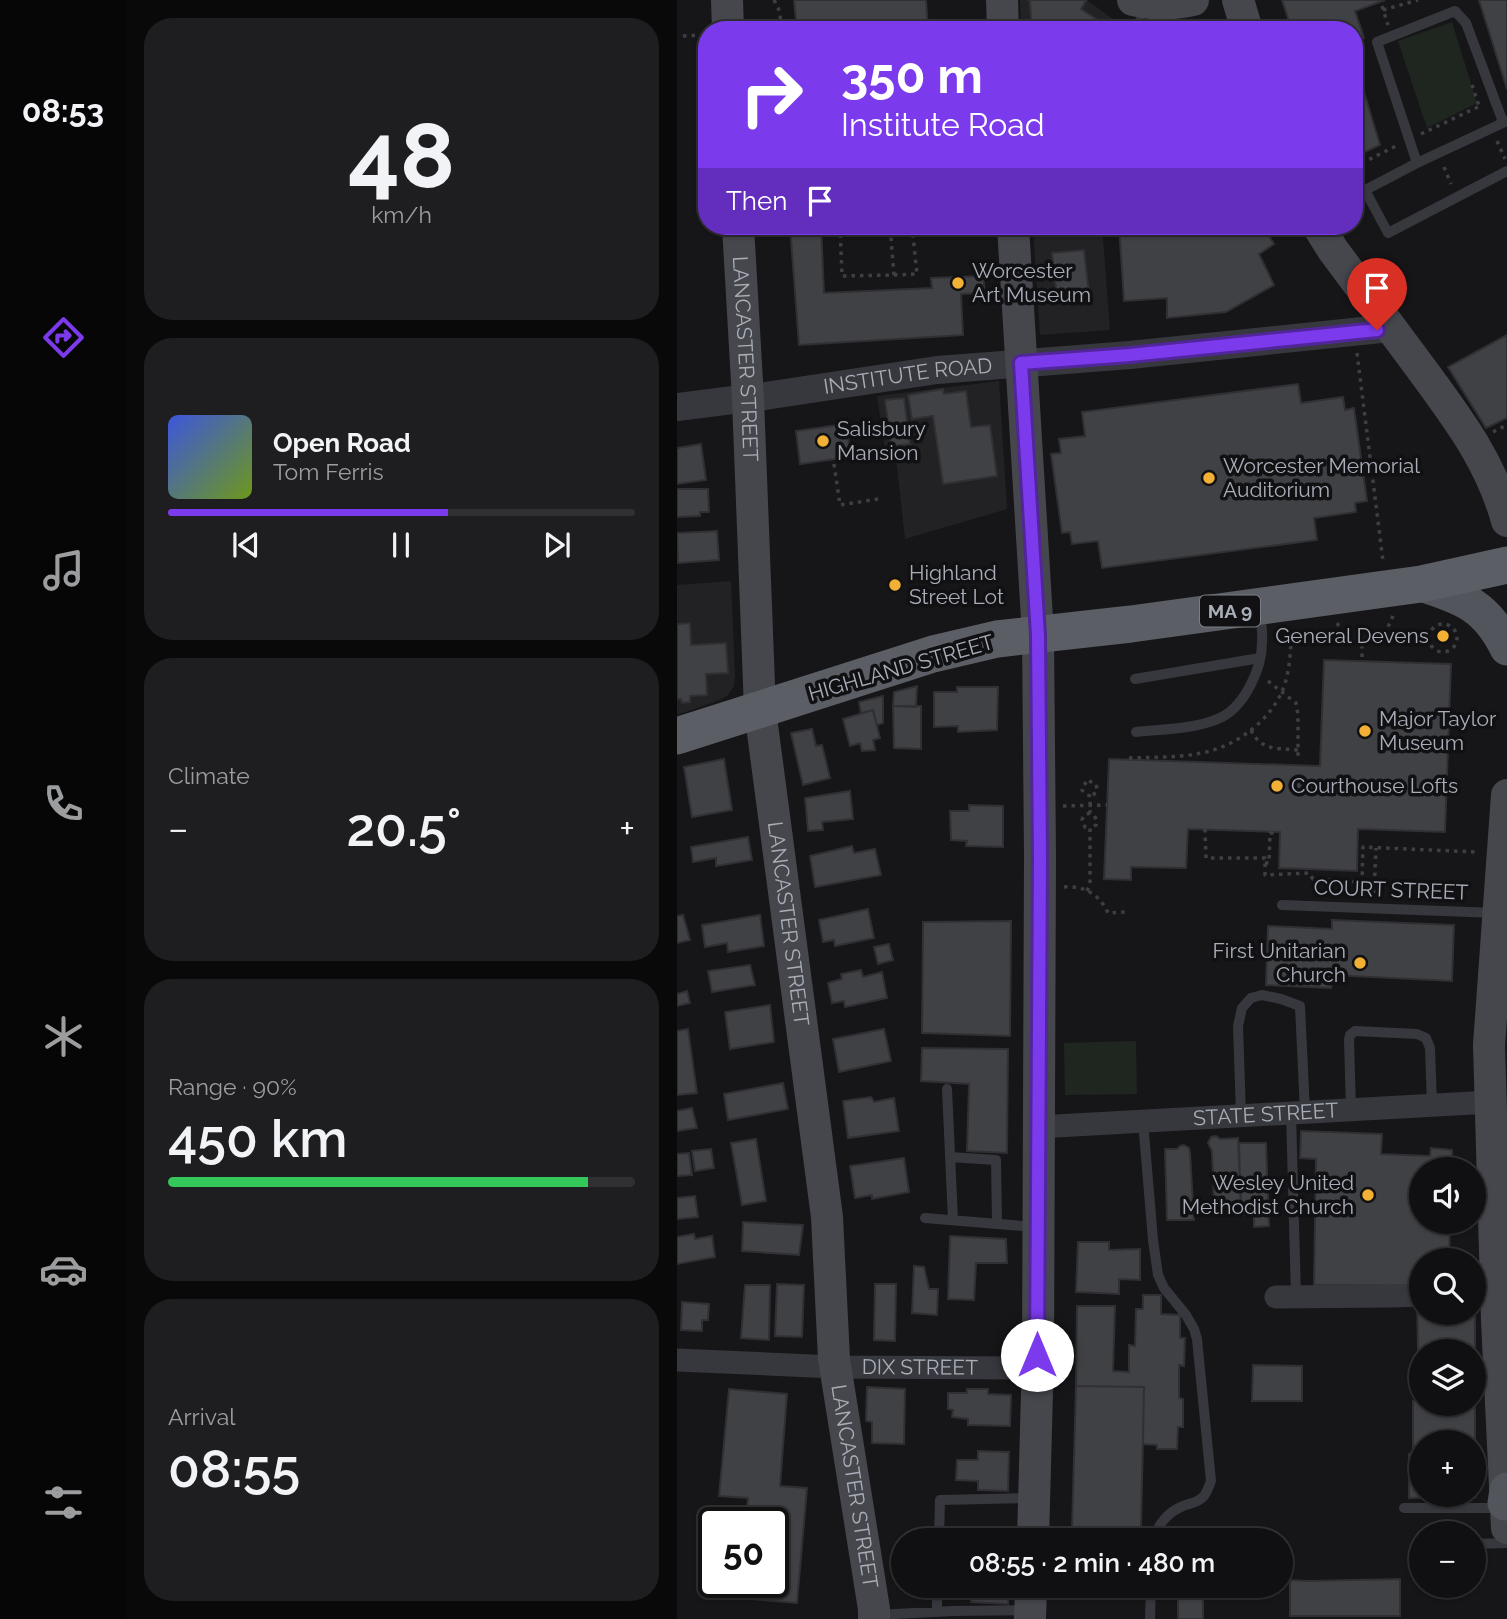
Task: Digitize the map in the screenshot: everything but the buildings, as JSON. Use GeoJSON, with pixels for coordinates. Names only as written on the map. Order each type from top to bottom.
{"type":"FeatureCollection","features":[{"type":"Feature","properties":{"kind":"highway","name":"HIGHLAND STREET"},"geometry":{"type":"LineString","coordinates":[[1407,595],[1507,565]]}},
{"type":"Feature","properties":{"kind":"highway","name":"HIGHLAND STREET"},"geometry":{"type":"LineString","coordinates":[[677,736],[943,652],[1012,637],[1259,607],[1407,595],[1507,579]]}},
{"type":"Feature","properties":{"kind":"main road"},"geometry":{"type":"LineString","coordinates":[[720,21],[727,0]]}},
{"type":"Feature","properties":{"kind":"main road"},"geometry":{"type":"LineString","coordinates":[[1002,0],[1003,21]]}},
{"type":"Feature","properties":{"kind":"main road"},"geometry":{"type":"LineString","coordinates":[[1139,17],[1161,4],[1193,0]]}},
{"type":"Feature","properties":{"kind":"main road"},"geometry":{"type":"LineString","coordinates":[[1238,0],[1244,21]]}},
{"type":"Feature","properties":{"kind":"main road","name":"LANCASTER STREET"},"geometry":{"type":"LineString","coordinates":[[739,235],[760,710],[827,1217],[835,1367],[874,1617]]}},
{"type":"Feature","properties":{"kind":"main road"},"geometry":{"type":"LineString","coordinates":[[1014,235],[1038,635],[1039,1127],[1033,1528]]}},
{"type":"Feature","properties":{"kind":"main road"},"geometry":{"type":"LineString","coordinates":[[1324,235],[1455,416],[1495,484],[1507,521]]}},
{"type":"Feature","properties":{"kind":"main road"},"geometry":{"type":"LineString","coordinates":[[1455,416],[1507,471]]}},
{"type":"Feature","properties":{"kind":"main road"},"geometry":{"type":"LineString","coordinates":[[1407,595],[1452,594],[1467,601],[1491,622],[1507,648]]}},
{"type":"Feature","properties":{"kind":"main road"},"geometry":{"type":"LineString","coordinates":[[1486,1259],[1491,1102],[1489,1045],[1507,795]]}},
{"type":"Feature","properties":{"kind":"main road"},"geometry":{"type":"LineString","coordinates":[[1486,1300],[1506,1507]]}},
{"type":"Feature","properties":{"kind":"street","name":"INSTITUTE ROAD"},"geometry":{"type":"LineString","coordinates":[[677,407],[937,370],[1130,355],[1391,328]]}},
{"type":"Feature","properties":{"kind":"street","name":"STATE STREET"},"geometry":{"type":"LineString","coordinates":[[1039,1127],[1491,1102]]}},
{"type":"Feature","properties":{"kind":"street"},"geometry":{"type":"LineString","coordinates":[[1286,1297],[1409,1295]]}},
{"type":"Feature","properties":{"kind":"street","name":"DIX STREET"},"geometry":{"type":"LineString","coordinates":[[677,1360],[835,1367],[1037,1368]]}},
{"type":"Feature","properties":{"kind":"lane"},"geometry":{"type":"LineString","coordinates":[[1417,163],[1377,42],[1455,11],[1466,23],[1505,122],[1365,190],[1389,233],[1507,171]]}},
{"type":"Feature","properties":{"kind":"lane"},"geometry":{"type":"LineString","coordinates":[[1136,732],[1194,725],[1223,716],[1238,704],[1251,687],[1260,658],[1263,643],[1259,607]]}},
{"type":"Feature","properties":{"kind":"lane"},"geometry":{"type":"LineString","coordinates":[[1135,679],[1260,658]]}},
{"type":"Feature","properties":{"kind":"lane","name":"COURT STREET"},"geometry":{"type":"LineString","coordinates":[[1282,905],[1498,913]]}},
{"type":"Feature","properties":{"kind":"lane"},"geometry":{"type":"LineString","coordinates":[[1242,1115],[1238,1026],[1242,1009],[1251,998],[1262,995],[1299,1006],[1298,1112],[1286,1297]]}},
{"type":"Feature","properties":{"kind":"lane"},"geometry":{"type":"LineString","coordinates":[[1351,1110],[1349,1040],[1355,1031],[1417,1034],[1426,1038],[1430,1048],[1432,1105]]}},
{"type":"Feature","properties":{"kind":"lane"},"geometry":{"type":"LineString","coordinates":[[947,1089],[953,1220]]}},
{"type":"Feature","properties":{"kind":"lane"},"geometry":{"type":"LineString","coordinates":[[1143,1121],[1158,1275],[1164,1288],[1186,1315],[1197,1339],[1211,1481],[1205,1495],[1195,1503],[1182,1506],[1171,1513],[1157,1528]]}},
{"type":"Feature","properties":{"kind":"lane"},"geometry":{"type":"LineString","coordinates":[[950,1157],[996,1160],[997,1224]]}},
{"type":"Feature","properties":{"kind":"lane"},"geometry":{"type":"LineString","coordinates":[[925,1218],[1038,1227]]}},
{"type":"Feature","properties":{"kind":"lane"},"geometry":{"type":"LineString","coordinates":[[938,1528],[939,1500],[1034,1498]]}},
{"type":"Feature","properties":{"kind":"lane"},"geometry":{"type":"LineString","coordinates":[[1404,1508],[1506,1507]]}},
{"type":"Feature","properties":{"kind":"lane"},"geometry":{"type":"LineString","coordinates":[[1486,1544],[1507,1543]]}},
{"type":"Feature","properties":{"kind":"lane"},"geometry":{"type":"LineString","coordinates":[[937,1598],[937,1612]]}},
{"type":"Feature","properties":{"kind":"lane"},"geometry":{"type":"LineString","coordinates":[[1150,1619],[1151,1598]]}},
{"type":"Feature","properties":{"kind":"lane"},"geometry":{"type":"LineString","coordinates":[[874,1617],[1000,1610],[1031,1605]]}},
{"type":"Feature","properties":{"kind":"path"},"geometry":{"type":"LineString","coordinates":[[774,0],[780,12],[780,21]]}},
{"type":"Feature","properties":{"kind":"path"},"geometry":{"type":"LineString","coordinates":[[1383,10],[1418,0]]}},
{"type":"Feature","properties":{"kind":"path"},"geometry":{"type":"LineString","coordinates":[[683,36],[698,34]]}},
{"type":"Feature","properties":{"kind":"path"},"geometry":{"type":"LineString","coordinates":[[1415,137],[1494,99]]}},
{"type":"Feature","properties":{"kind":"path"},"geometry":{"type":"LineString","coordinates":[[1497,142],[1500,150]]}},
{"type":"Feature","properties":{"kind":"path"},"geometry":{"type":"LineString","coordinates":[[1363,162],[1400,144]]}},
{"type":"Feature","properties":{"kind":"path"},"geometry":{"type":"LineString","coordinates":[[1443,167],[1447,175]]}},
{"type":"Feature","properties":{"kind":"path"},"geometry":{"type":"LineString","coordinates":[[840,235],[842,276],[917,274],[913,235]]}},
{"type":"Feature","properties":{"kind":"path"},"geometry":{"type":"LineString","coordinates":[[891,235],[894,275]]}},
{"type":"Feature","properties":{"kind":"path"},"geometry":{"type":"LineString","coordinates":[[1357,351],[1383,563]]}},
{"type":"Feature","properties":{"kind":"path"},"geometry":{"type":"LineString","coordinates":[[1488,435],[1507,425]]}},
{"type":"Feature","properties":{"kind":"path"},"geometry":{"type":"LineString","coordinates":[[834,464],[840,505],[878,499]]}},
{"type":"Feature","properties":{"kind":"path"},"geometry":{"type":"LineString","coordinates":[[1335,614],[1337,624],[1350,636],[1380,634],[1387,628],[1393,614],[1407,595]]}},
{"type":"Feature","properties":{"kind":"path"},"geometry":{"type":"LineString","coordinates":[[1448,624],[1455,631],[1457,640],[1449,650],[1440,652],[1430,643],[1429,635],[1438,625],[1448,624]]}},
{"type":"Feature","properties":{"kind":"path"},"geometry":{"type":"LineString","coordinates":[[1362,637],[1362,657]]}},
{"type":"Feature","properties":{"kind":"path"},"geometry":{"type":"LineString","coordinates":[[1266,680],[1296,703],[1298,758]]}},
{"type":"Feature","properties":{"kind":"path"},"geometry":{"type":"LineString","coordinates":[[1251,730],[1258,743],[1264,746],[1298,750]]}},
{"type":"Feature","properties":{"kind":"path"},"geometry":{"type":"LineString","coordinates":[[1089,780],[1096,784],[1097,789],[1096,793],[1090,796],[1082,790],[1089,780]]}},
{"type":"Feature","properties":{"kind":"path"},"geometry":{"type":"LineString","coordinates":[[1090,796],[1090,813]]}},
{"type":"Feature","properties":{"kind":"path"},"geometry":{"type":"LineString","coordinates":[[1058,806],[1107,805]]}},
{"type":"Feature","properties":{"kind":"path"},"geometry":{"type":"LineString","coordinates":[[1090,813],[1097,821],[1094,827],[1090,828],[1085,827],[1082,820],[1084,815],[1090,813]]}},
{"type":"Feature","properties":{"kind":"path"},"geometry":{"type":"LineString","coordinates":[[1087,891],[1090,884],[1090,828]]}},
{"type":"Feature","properties":{"kind":"path"},"geometry":{"type":"LineString","coordinates":[[1205,829],[1206,858],[1265,858],[1265,875],[1309,873],[1313,879],[1314,890]]}},
{"type":"Feature","properties":{"kind":"path"},"geometry":{"type":"LineString","coordinates":[[1265,863],[1270,863],[1270,833],[1274,833]]}},
{"type":"Feature","properties":{"kind":"path"},"geometry":{"type":"LineString","coordinates":[[1313,879],[1362,882],[1363,847],[1483,852]]}},
{"type":"Feature","properties":{"kind":"path"},"geometry":{"type":"LineString","coordinates":[[1376,848],[1374,893],[1386,893]]}},
{"type":"Feature","properties":{"kind":"path"},"geometry":{"type":"LineString","coordinates":[[1058,887],[1073,886],[1096,895],[1108,913],[1126,912]]}},
{"type":"Feature","properties":{"kind":"shaded area"},"geometry":{"type":"Polygon","coordinates":[[[1020,0],[1087,0],[1116,21],[1021,21],[1020,0]]]}},
{"type":"Feature","properties":{"kind":"shaded area"},"geometry":{"type":"Polygon","coordinates":[[[1452,22],[1477,103],[1427,128],[1398,41],[1452,22]]]}},
{"type":"Feature","properties":{"kind":"shaded area"},"geometry":{"type":"Polygon","coordinates":[[[1034,235],[1103,235],[1110,330],[1040,335],[1034,235]]]}},
{"type":"Feature","properties":{"kind":"shaded area"},"geometry":{"type":"Polygon","coordinates":[[[999,381],[1007,509],[905,539],[895,449],[885,449],[877,396],[999,381]]]}},
{"type":"Feature","properties":{"kind":"shaded area"},"geometry":{"type":"Polygon","coordinates":[[[731,581],[734,686],[728,695],[720,700],[677,715],[677,585],[731,581]]]}},
{"type":"Feature","properties":{"kind":"shaded area"},"geometry":{"type":"Polygon","coordinates":[[[1136,1041],[1137,1094],[1065,1095],[1064,1043],[1136,1041]]]}},
{"type":"Feature","properties":{"kind":"place","name":"Worcester Art Museum"},"geometry":{"type":"Point","coordinates":[958,283]}},
{"type":"Feature","properties":{"kind":"place","name":"Salisbury Mansion"},"geometry":{"type":"Point","coordinates":[823,441]}},
{"type":"Feature","properties":{"kind":"place","name":"Worcester Memorial Auditorium"},"geometry":{"type":"Point","coordinates":[1209,478]}},
{"type":"Feature","properties":{"kind":"place","name":"Highland Street Lot"},"geometry":{"type":"Point","coordinates":[895,585]}},
{"type":"Feature","properties":{"kind":"place","name":"General Devens"},"geometry":{"type":"Point","coordinates":[1443,636]}},
{"type":"Feature","properties":{"kind":"place","name":"Major Taylor Museum"},"geometry":{"type":"Point","coordinates":[1365,731]}},
{"type":"Feature","properties":{"kind":"place","name":"Courthouse Lofts"},"geometry":{"type":"Point","coordinates":[1277,786]}},
{"type":"Feature","properties":{"kind":"place","name":"First Unitarian Church"},"geometry":{"type":"Point","coordinates":[1360,963]}},
{"type":"Feature","properties":{"kind":"place","name":"Wesley United Methodist Church"},"geometry":{"type":"Point","coordinates":[1368,1195]}},
{"type":"Feature","properties":{"kind":"route"},"geometry":{"type":"LineString","coordinates":[[1037,1355],[1040,858],[1038,635],[1021,363],[1377,330]]}}]}
